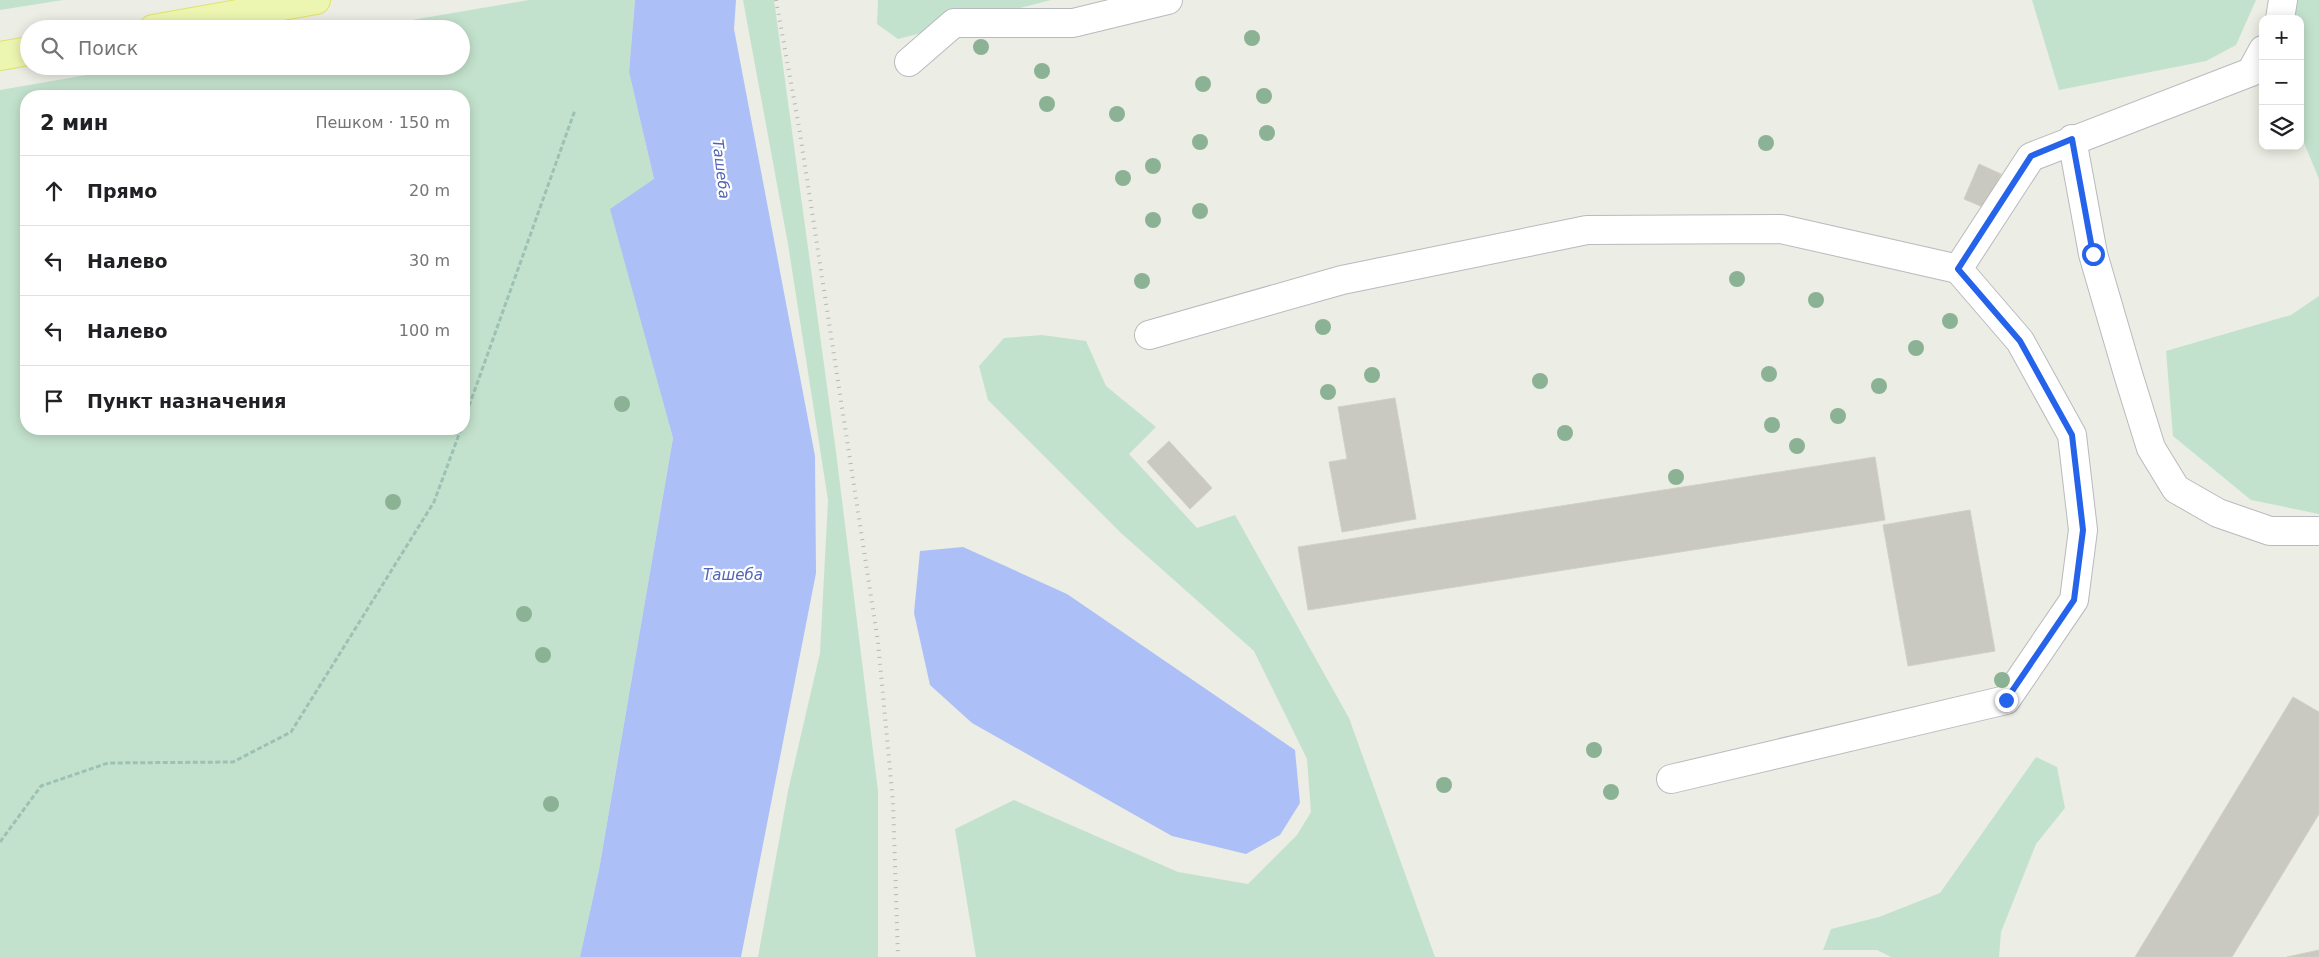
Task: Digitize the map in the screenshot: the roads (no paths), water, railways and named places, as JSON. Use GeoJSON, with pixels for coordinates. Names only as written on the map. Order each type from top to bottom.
{"type":"FeatureCollection","features":[{"type":"Feature","properties":{"kind":"main road"},"geometry":{"type":"LineString","coordinates":[[204,20],[316,0]]}},
{"type":"Feature","properties":{"kind":"main road"},"geometry":{"type":"LineString","coordinates":[[0,56],[20,53]]}},
{"type":"Feature","properties":{"kind":"lane"},"geometry":{"type":"LineString","coordinates":[[909,62],[954,23],[1072,23],[1168,0]]}},
{"type":"Feature","properties":{"kind":"lane"},"geometry":{"type":"LineString","coordinates":[[2281,15],[2283,0]]}},
{"type":"Feature","properties":{"kind":"lane"},"geometry":{"type":"LineString","coordinates":[[1958,269],[2031,156],[2251,72],[2259,57]]}},
{"type":"Feature","properties":{"kind":"lane"},"geometry":{"type":"LineString","coordinates":[[2072,139],[2093,254],[2128,374],[2151,448],[2176,489],[2218,513],[2270,532],[2319,530]]}},
{"type":"Feature","properties":{"kind":"lane"},"geometry":{"type":"LineString","coordinates":[[1149,335],[1342,280],[1587,230],[1781,229],[1958,269],[2020,341],[2072,435],[2083,530],[2074,600],[2006,700],[1671,779]]}},
{"type":"Feature","properties":{"kind":"water","name":"Ташеба"},"geometry":{"type":"Polygon","coordinates":[[[635,0],[736,0],[734,29],[815,456],[816,573],[741,957],[580,957],[599,870],[673,438],[610,209],[654,179],[629,72],[635,0]]]}},
{"type":"Feature","properties":{"kind":"water"},"geometry":{"type":"Polygon","coordinates":[[[963,547],[1067,594],[1295,750],[1300,803],[1280,835],[1246,854],[1172,836],[972,723],[930,685],[914,613],[920,551],[963,547]]]}},
{"type":"Feature","properties":{"kind":"railway"},"geometry":{"type":"LineString","coordinates":[[776,0],[799,127],[878,642],[893,802],[898,957]]}}]}
